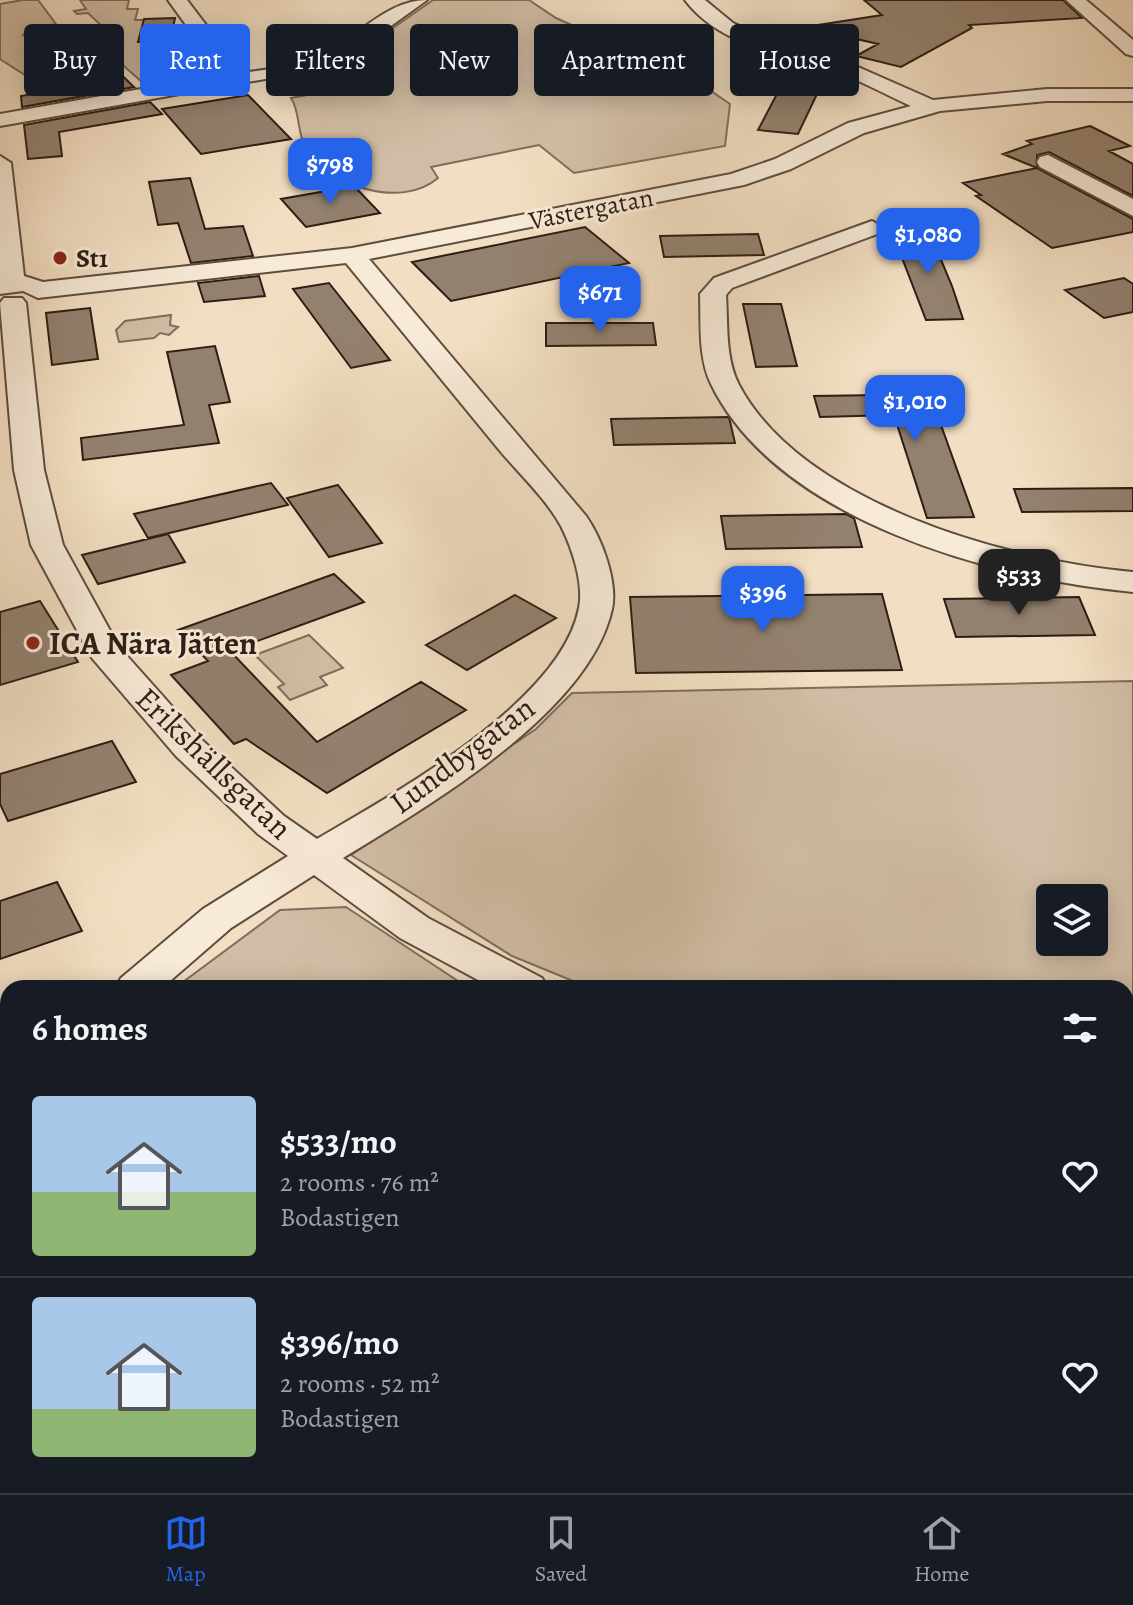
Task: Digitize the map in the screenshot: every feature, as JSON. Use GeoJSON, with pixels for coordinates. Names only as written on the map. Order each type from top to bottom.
{"type":"FeatureCollection","features":[{"type":"Feature","properties":{"kind":"street"},"geometry":{"type":"LineString","coordinates":[[177,0],[195,24]]}},
{"type":"Feature","properties":{"kind":"street"},"geometry":{"type":"LineString","coordinates":[[250,76],[317,64],[338,55],[418,0]]}},
{"type":"Feature","properties":{"kind":"street"},"geometry":{"type":"LineString","coordinates":[[694,0],[704,12],[727,26],[769,45],[851,71],[930,107]]}},
{"type":"Feature","properties":{"kind":"street"},"geometry":{"type":"LineString","coordinates":[[1075,0],[1133,50]]}},
{"type":"Feature","properties":{"kind":"street"},"geometry":{"type":"LineString","coordinates":[[0,120],[140,95]]}},
{"type":"Feature","properties":{"kind":"street","name":"Västergatan"},"geometry":{"type":"LineString","coordinates":[[13,293],[352,255],[736,180],[783,164],[856,128],[930,107],[1047,95],[1133,95]]}},
{"type":"Feature","properties":{"kind":"street"},"geometry":{"type":"LineString","coordinates":[[1048,162],[1133,209]]}},
{"type":"Feature","properties":{"kind":"street","name":"Erikshällsgatan"},"geometry":{"type":"LineString","coordinates":[[0,163],[29,470],[47,545],[104,651],[189,748],[271,825],[414,928],[512,980]]}},
{"type":"Feature","properties":{"kind":"street"},"geometry":{"type":"LineString","coordinates":[[872,228],[723,283],[713,294],[717,354],[724,381],[736,405],[755,428],[799,466],[848,501],[936,537],[1037,569],[1133,582]]}},
{"type":"Feature","properties":{"kind":"street","name":"Lundbygatan"},"geometry":{"type":"LineString","coordinates":[[145,980],[227,911],[432,783],[521,720],[573,662],[595,611],[594,577],[575,523],[352,255]]}},
{"type":"Feature","properties":{"kind":"shaded area"},"geometry":{"type":"Polygon","coordinates":[[[38,0],[56,24],[24,24],[24,74],[0,59],[0,4],[38,0]]]}},
{"type":"Feature","properties":{"kind":"shaded area"},"geometry":{"type":"Polygon","coordinates":[[[80,0],[129,0],[127,9],[138,9],[135,20],[146,20],[147,24],[140,24],[140,80],[124,66],[124,24],[100,24],[88,13],[77,14],[74,11],[86,9],[80,0]]]}},
{"type":"Feature","properties":{"kind":"shaded area"},"geometry":{"type":"Polygon","coordinates":[[[433,0],[529,0],[569,24],[534,24],[534,96],[714,96],[714,93],[730,104],[725,146],[574,173],[539,145],[431,167],[438,178],[423,187],[405,192],[366,189],[347,182],[316,160],[305,146],[291,98],[394,96],[394,27],[433,0]]]}},
{"type":"Feature","properties":{"kind":"shaded area"},"geometry":{"type":"Polygon","coordinates":[[[171,315],[170,325],[178,327],[169,335],[160,333],[154,338],[119,342],[116,330],[125,321],[171,315]]]}},
{"type":"Feature","properties":{"kind":"shaded area"},"geometry":{"type":"Polygon","coordinates":[[[309,635],[343,668],[320,677],[327,685],[290,700],[278,687],[284,684],[255,655],[309,635]]]}},
{"type":"Feature","properties":{"kind":"shaded area"},"geometry":{"type":"Polygon","coordinates":[[[1133,681],[1133,980],[570,980],[512,956],[351,855],[536,729],[572,693],[1133,681]]]}},
{"type":"Feature","properties":{"kind":"shaded area"},"geometry":{"type":"Polygon","coordinates":[[[346,907],[456,980],[186,980],[280,910],[346,907]]]}},
{"type":"Feature","properties":{"kind":"building"},"geometry":{"type":"Polygon","coordinates":[[[864,0],[1063,0],[1082,18],[969,25],[972,28],[901,67],[859,57],[878,44],[859,40],[859,24],[824,24],[882,15],[864,0]]]}},
{"type":"Feature","properties":{"kind":"building"},"geometry":{"type":"Polygon","coordinates":[[[175,18],[174,24],[143,24],[144,19],[175,18]]]}},
{"type":"Feature","properties":{"kind":"building"},"geometry":{"type":"Polygon","coordinates":[[[124,77],[134,87],[124,89],[124,77]]]}},
{"type":"Feature","properties":{"kind":"building"},"geometry":{"type":"Polygon","coordinates":[[[24,95],[84,96],[22,107],[21,96],[24,95]]]}},
{"type":"Feature","properties":{"kind":"building"},"geometry":{"type":"Polygon","coordinates":[[[249,96],[291,139],[201,154],[162,109],[249,96]]]}},
{"type":"Feature","properties":{"kind":"building"},"geometry":{"type":"Polygon","coordinates":[[[776,96],[816,96],[798,134],[758,130],[776,96]]]}},
{"type":"Feature","properties":{"kind":"building"},"geometry":{"type":"Polygon","coordinates":[[[150,102],[162,114],[59,132],[62,156],[28,159],[24,125],[150,102]]]}},
{"type":"Feature","properties":{"kind":"building"},"geometry":{"type":"Polygon","coordinates":[[[1090,126],[1130,146],[1109,151],[1133,164],[1133,196],[1049,152],[1037,155],[1037,168],[1003,154],[1032,144],[1027,141],[1090,126]]]}},
{"type":"Feature","properties":{"kind":"building"},"geometry":{"type":"Polygon","coordinates":[[[1037,168],[1133,219],[1133,232],[1052,248],[976,196],[981,195],[963,183],[1037,168]]]}},
{"type":"Feature","properties":{"kind":"building"},"geometry":{"type":"Polygon","coordinates":[[[190,178],[205,229],[243,226],[253,256],[191,263],[178,223],[158,225],[149,182],[190,178]]]}},
{"type":"Feature","properties":{"kind":"building"},"geometry":{"type":"Polygon","coordinates":[[[354,186],[380,213],[306,227],[281,199],[354,186]]]}},
{"type":"Feature","properties":{"kind":"building"},"geometry":{"type":"Polygon","coordinates":[[[585,227],[629,263],[451,301],[412,262],[585,227]]]}},
{"type":"Feature","properties":{"kind":"building"},"geometry":{"type":"Polygon","coordinates":[[[929,231],[963,319],[926,320],[892,232],[929,231]]]}},
{"type":"Feature","properties":{"kind":"building"},"geometry":{"type":"Polygon","coordinates":[[[758,234],[764,255],[664,257],[660,236],[758,234]]]}},
{"type":"Feature","properties":{"kind":"building"},"geometry":{"type":"Polygon","coordinates":[[[259,276],[265,296],[204,302],[198,283],[259,276]]]}},
{"type":"Feature","properties":{"kind":"building"},"geometry":{"type":"Polygon","coordinates":[[[1124,278],[1133,284],[1133,312],[1104,318],[1065,290],[1124,278]]]}},
{"type":"Feature","properties":{"kind":"building"},"geometry":{"type":"Polygon","coordinates":[[[329,283],[390,360],[351,368],[293,289],[329,283]]]}},
{"type":"Feature","properties":{"kind":"building"},"geometry":{"type":"Polygon","coordinates":[[[743,304],[781,304],[797,366],[756,367],[743,304]]]}},
{"type":"Feature","properties":{"kind":"building"},"geometry":{"type":"Polygon","coordinates":[[[90,308],[98,359],[52,365],[46,313],[90,308]]]}},
{"type":"Feature","properties":{"kind":"building"},"geometry":{"type":"Polygon","coordinates":[[[546,323],[653,323],[656,345],[546,346],[546,323]]]}},
{"type":"Feature","properties":{"kind":"building"},"geometry":{"type":"Polygon","coordinates":[[[215,346],[230,402],[209,405],[219,443],[83,460],[81,438],[184,425],[167,352],[215,346]]]}},
{"type":"Feature","properties":{"kind":"building"},"geometry":{"type":"Polygon","coordinates":[[[953,394],[961,414],[937,414],[974,517],[927,518],[894,415],[820,417],[814,396],[953,394]]]}},
{"type":"Feature","properties":{"kind":"building"},"geometry":{"type":"Polygon","coordinates":[[[729,417],[735,443],[614,445],[611,419],[729,417]]]}},
{"type":"Feature","properties":{"kind":"building"},"geometry":{"type":"Polygon","coordinates":[[[271,483],[288,505],[148,538],[134,514],[271,483]]]}},
{"type":"Feature","properties":{"kind":"building"},"geometry":{"type":"Polygon","coordinates":[[[338,485],[382,543],[329,557],[287,498],[338,485]]]}},
{"type":"Feature","properties":{"kind":"building"},"geometry":{"type":"Polygon","coordinates":[[[1133,488],[1133,511],[1022,512],[1014,489],[1133,488]]]}},
{"type":"Feature","properties":{"kind":"building"},"geometry":{"type":"Polygon","coordinates":[[[846,514],[854,518],[862,547],[726,549],[721,516],[846,514]]]}},
{"type":"Feature","properties":{"kind":"building"},"geometry":{"type":"Polygon","coordinates":[[[168,534],[185,562],[98,584],[82,555],[168,534]]]}},
{"type":"Feature","properties":{"kind":"building"},"geometry":{"type":"Polygon","coordinates":[[[334,574],[364,602],[230,651],[317,742],[421,682],[466,710],[327,793],[246,739],[234,744],[171,675],[208,661],[178,630],[334,574]]]}},
{"type":"Feature","properties":{"kind":"building"},"geometry":{"type":"Polygon","coordinates":[[[882,594],[902,670],[636,673],[630,597],[882,594]]]}},
{"type":"Feature","properties":{"kind":"building"},"geometry":{"type":"Polygon","coordinates":[[[515,595],[556,618],[467,670],[426,645],[515,595]]]}},
{"type":"Feature","properties":{"kind":"building"},"geometry":{"type":"Polygon","coordinates":[[[1079,597],[1095,635],[956,637],[944,599],[1079,597]]]}},
{"type":"Feature","properties":{"kind":"building","name":"ICA Nära Jätten"},"geometry":{"type":"Polygon","coordinates":[[[40,601],[78,662],[0,685],[0,612],[40,601]]]}},
{"type":"Feature","properties":{"kind":"building"},"geometry":{"type":"Polygon","coordinates":[[[112,741],[136,782],[8,821],[0,804],[0,774],[112,741]]]}},
{"type":"Feature","properties":{"kind":"building"},"geometry":{"type":"Polygon","coordinates":[[[57,882],[82,931],[0,959],[0,901],[57,882]]]}},
{"type":"Feature","properties":{"kind":"place","name":"St1"},"geometry":{"type":"Point","coordinates":[60,258]}},
{"type":"Feature","properties":{"kind":"place","name":"ICA Nära Jätten"},"geometry":{"type":"Point","coordinates":[33,643]}}]}
